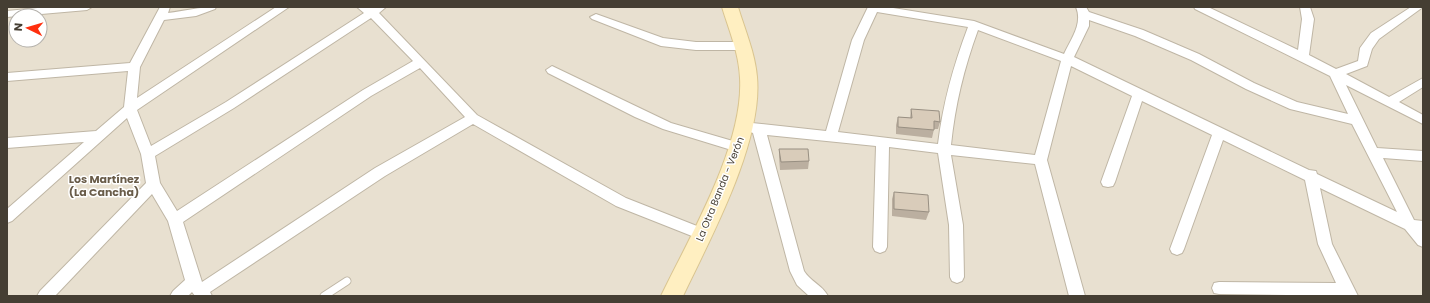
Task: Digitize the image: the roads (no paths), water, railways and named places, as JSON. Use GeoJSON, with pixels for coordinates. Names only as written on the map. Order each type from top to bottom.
{"type":"FeatureCollection","features":[{"type":"Feature","properties":{"kind":"main road","name":"La Otra Banda - Verón"},"geometry":{"type":"LineString","coordinates":[[672,296],[702,234],[738,147],[752,128],[749,105],[750,85],[743,46],[730,7]]}},
{"type":"Feature","properties":{"kind":"street"},"geometry":{"type":"LineString","coordinates":[[7,14],[87,7]]}},
{"type":"Feature","properties":{"kind":"street"},"geometry":{"type":"LineString","coordinates":[[199,289],[175,220],[153,184],[148,154],[130,109],[134,67],[162,12],[196,13],[211,7]]}},
{"type":"Feature","properties":{"kind":"street"},"geometry":{"type":"LineString","coordinates":[[7,217],[130,109],[284,7]]}},
{"type":"Feature","properties":{"kind":"street"},"geometry":{"type":"LineString","coordinates":[[831,136],[858,40],[873,7],[974,25],[1067,59],[1417,226]]}},
{"type":"Feature","properties":{"kind":"street"},"geometry":{"type":"LineString","coordinates":[[1303,57],[1308,18],[1305,7]]}},
{"type":"Feature","properties":{"kind":"street"},"geometry":{"type":"LineString","coordinates":[[1335,74],[1363,63],[1366,48],[1375,36],[1418,7]]}},
{"type":"Feature","properties":{"kind":"street"},"geometry":{"type":"LineString","coordinates":[[1204,8],[1303,57],[1423,120]]}},
{"type":"Feature","properties":{"kind":"street"},"geometry":{"type":"LineString","coordinates":[[148,154],[230,105],[372,9],[473,118],[621,202],[702,234]]}},
{"type":"Feature","properties":{"kind":"street"},"geometry":{"type":"LineString","coordinates":[[1077,296],[1040,160],[1052,119],[1056,93],[1067,59],[1083,26],[1083,10],[1195,57],[1250,86],[1294,106],[1357,121]]}},
{"type":"Feature","properties":{"kind":"street"},"geometry":{"type":"LineString","coordinates":[[596,17],[661,42],[696,46],[743,46]]}},
{"type":"Feature","properties":{"kind":"street"},"geometry":{"type":"LineString","coordinates":[[957,277],[956,225],[944,149],[949,107],[959,66],[974,25]]}},
{"type":"Feature","properties":{"kind":"street"},"geometry":{"type":"LineString","coordinates":[[175,220],[367,93],[421,62]]}},
{"type":"Feature","properties":{"kind":"street"},"geometry":{"type":"LineString","coordinates":[[7,77],[134,67]]}},
{"type":"Feature","properties":{"kind":"street"},"geometry":{"type":"LineString","coordinates":[[552,70],[639,114],[667,126],[738,147]]}},
{"type":"Feature","properties":{"kind":"street"},"geometry":{"type":"LineString","coordinates":[[1335,74],[1373,153],[1417,226],[1423,241]]}},
{"type":"Feature","properties":{"kind":"street"},"geometry":{"type":"LineString","coordinates":[[1389,102],[1423,82]]}},
{"type":"Feature","properties":{"kind":"street"},"geometry":{"type":"LineString","coordinates":[[1108,182],[1139,93]]}},
{"type":"Feature","properties":{"kind":"street"},"geometry":{"type":"LineString","coordinates":[[178,296],[199,289],[380,172],[473,118]]}},
{"type":"Feature","properties":{"kind":"street"},"geometry":{"type":"LineString","coordinates":[[820,296],[802,281],[797,271],[752,128],[883,141],[1040,160]]}},
{"type":"Feature","properties":{"kind":"street"},"geometry":{"type":"LineString","coordinates":[[1177,249],[1219,132]]}},
{"type":"Feature","properties":{"kind":"street"},"geometry":{"type":"LineString","coordinates":[[7,143],[98,136]]}},
{"type":"Feature","properties":{"kind":"street"},"geometry":{"type":"LineString","coordinates":[[880,247],[883,141]]}},
{"type":"Feature","properties":{"kind":"street"},"geometry":{"type":"LineString","coordinates":[[1373,153],[1423,156]]}},
{"type":"Feature","properties":{"kind":"street"},"geometry":{"type":"LineString","coordinates":[[1219,288],[1348,293],[1325,244],[1311,175]]}},
{"type":"Feature","properties":{"kind":"street"},"geometry":{"type":"LineString","coordinates":[[45,296],[153,184]]}},
{"type":"Feature","properties":{"kind":"lane"},"geometry":{"type":"LineString","coordinates":[[324,296],[347,281]]}},
{"type":"Feature","properties":{"kind":"district","name":"Los Martínez (La Cancha)"},"geometry":{"type":"Point","coordinates":[104,185]}}]}
